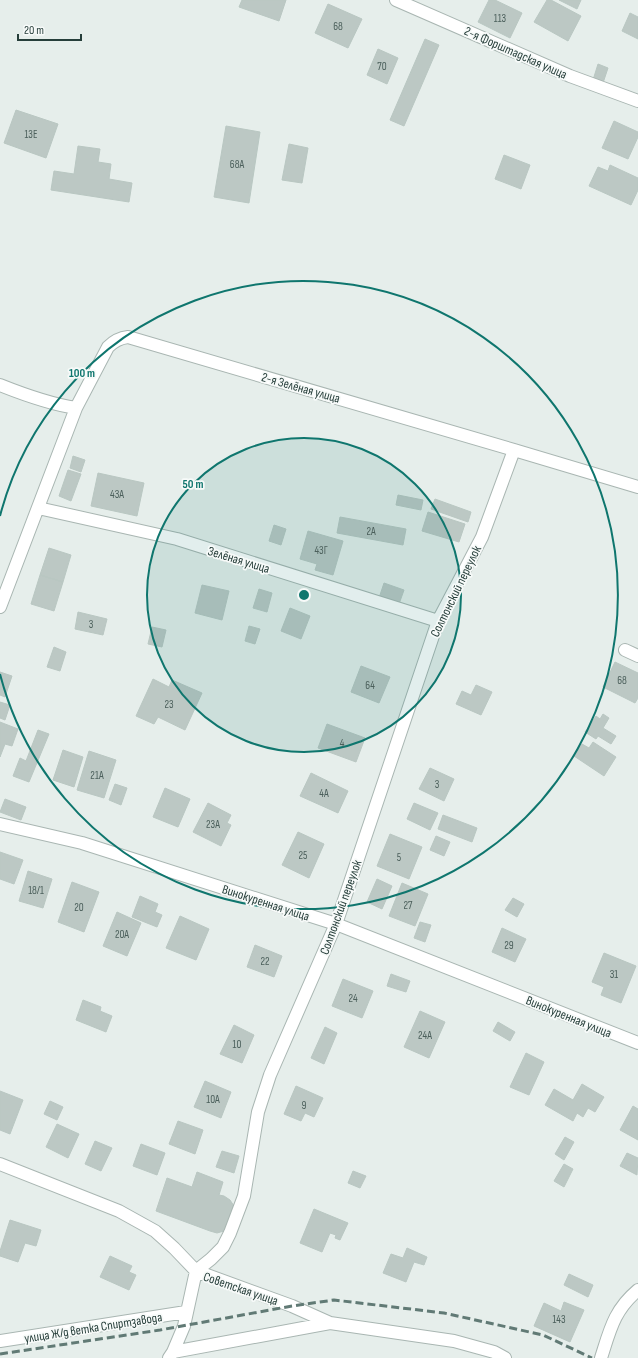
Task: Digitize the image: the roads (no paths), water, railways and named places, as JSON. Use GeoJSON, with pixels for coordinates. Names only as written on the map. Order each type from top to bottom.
{"type":"FeatureCollection","features":[{"type":"Feature","properties":{"kind":"street","name":"2-я Форштадская улица"},"geometry":{"type":"LineString","coordinates":[[396,0],[570,76],[638,101]]}},
{"type":"Feature","properties":{"kind":"street","name":"2-я Зелёная улица"},"geometry":{"type":"LineString","coordinates":[[0,607],[5,580],[38,508],[76,408],[108,347],[120,338],[128,337],[638,487]]}},
{"type":"Feature","properties":{"kind":"street"},"geometry":{"type":"LineString","coordinates":[[0,385],[35,398],[76,408]]}},
{"type":"Feature","properties":{"kind":"street","name":"Солтонский переулок"},"geometry":{"type":"LineString","coordinates":[[196,1272],[223,1247],[230,1233],[244,1196],[258,1112],[270,1075],[336,924],[438,621],[482,537],[514,450]]}},
{"type":"Feature","properties":{"kind":"street","name":"Зелёная улица"},"geometry":{"type":"LineString","coordinates":[[38,508],[177,539],[438,621]]}},
{"type":"Feature","properties":{"kind":"street"},"geometry":{"type":"LineString","coordinates":[[624,650],[638,656]]}},
{"type":"Feature","properties":{"kind":"street","name":"Винокуренная улица"},"geometry":{"type":"LineString","coordinates":[[0,824],[82,843],[336,924],[638,1043]]}},
{"type":"Feature","properties":{"kind":"street","name":"Советская улица"},"geometry":{"type":"LineString","coordinates":[[0,1164],[119,1211],[155,1231],[174,1248],[196,1272],[292,1306],[330,1323],[454,1341],[494,1352],[505,1358]]}},
{"type":"Feature","properties":{"kind":"street"},"geometry":{"type":"LineString","coordinates":[[171,1355],[184,1326],[196,1272]]}},
{"type":"Feature","properties":{"kind":"street"},"geometry":{"type":"LineString","coordinates":[[601,1358],[614,1318],[622,1306],[638,1290]]}},
{"type":"Feature","properties":{"kind":"street","name":"улица Ж/д ветка Спиртзавода"},"geometry":{"type":"LineString","coordinates":[[0,1341],[186,1312]]}},
{"type":"Feature","properties":{"kind":"street"},"geometry":{"type":"LineString","coordinates":[[171,1355],[330,1323]]}},
{"type":"Feature","properties":{"kind":"railway"},"geometry":{"type":"LineString","coordinates":[[0,1354],[160,1330],[292,1306],[334,1300],[444,1313],[543,1335],[592,1358]]}}]}
